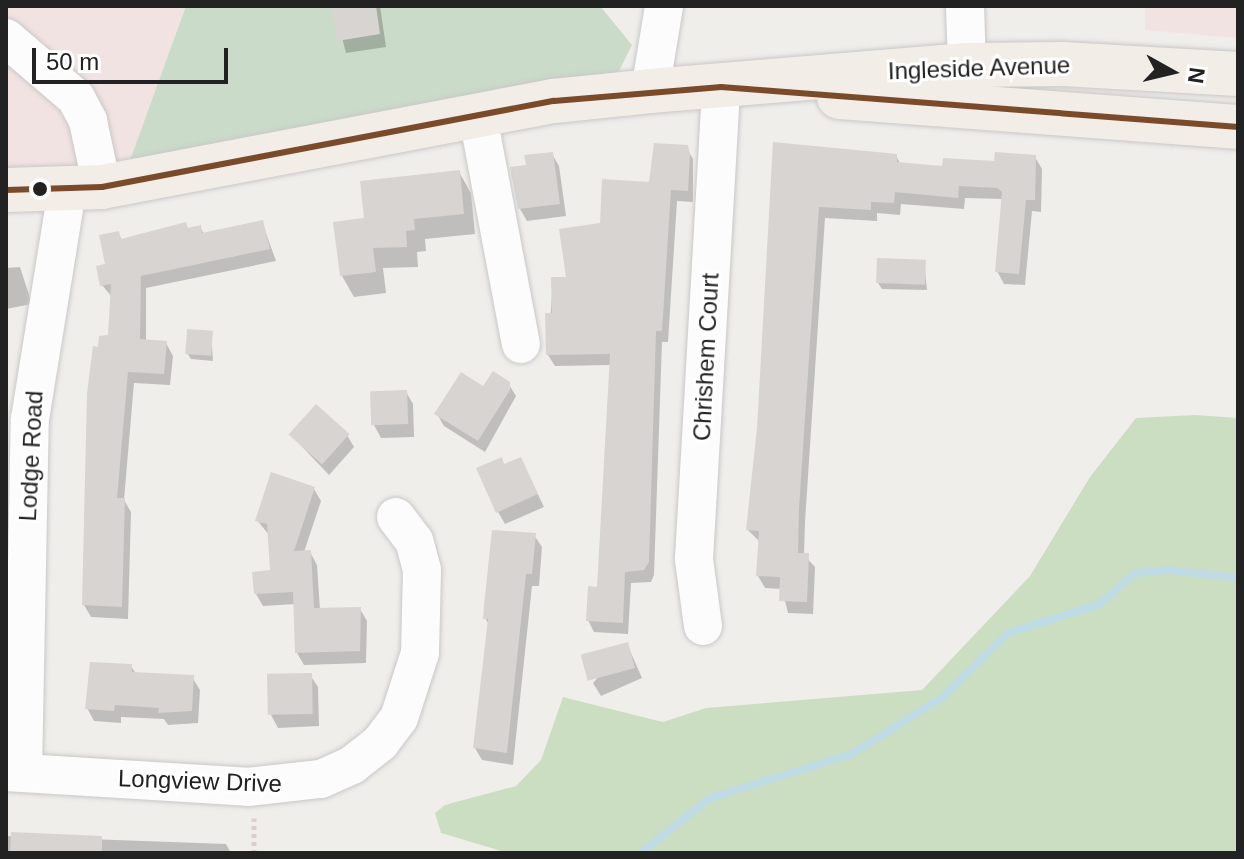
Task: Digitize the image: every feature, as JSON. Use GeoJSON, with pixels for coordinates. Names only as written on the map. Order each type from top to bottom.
{"type":"FeatureCollection","features":[{"type":"Feature","properties":{"kind":"main road","name":"Ingleside Avenue"},"geometry":{"type":"LineString","coordinates":[[6,190],[84,189],[478,117],[650,91],[967,65],[1079,64],[1238,74]]}},
{"type":"Feature","properties":{"kind":"main road","name":"Ingleside Avenue"},"geometry":{"type":"LineString","coordinates":[[721,87],[1238,127]]}},
{"type":"Feature","properties":{"kind":"street"},"geometry":{"type":"LineString","coordinates":[[650,91],[664,6]]}},
{"type":"Feature","properties":{"kind":"street"},"geometry":{"type":"LineString","coordinates":[[965,6],[967,65]]}},
{"type":"Feature","properties":{"kind":"street"},"geometry":{"type":"LineString","coordinates":[[6,38],[76,98],[88,121],[84,189]]}},
{"type":"Feature","properties":{"kind":"street","name":"Chrishem Court"},"geometry":{"type":"LineString","coordinates":[[703,626],[694,559],[721,87]]}},
{"type":"Feature","properties":{"kind":"street"},"geometry":{"type":"LineString","coordinates":[[478,117],[521,344]]}},
{"type":"Feature","properties":{"kind":"street","name":"Lodge Road"},"geometry":{"type":"LineString","coordinates":[[14,772],[30,419],[84,189]]}},
{"type":"Feature","properties":{"kind":"street","name":"Longview Drive"},"geometry":{"type":"LineString","coordinates":[[14,772],[248,787],[321,779],[352,765],[380,743],[399,718],[420,653],[422,570],[414,541],[396,517]]}},
{"type":"Feature","properties":{"kind":"path"},"geometry":{"type":"LineString","coordinates":[[254,815],[254,853]]}},
{"type":"Feature","properties":{"kind":"shaded area"},"geometry":{"type":"Polygon","coordinates":[[[6,6],[186,6],[129,163],[6,171],[6,6]]]}},
{"type":"Feature","properties":{"kind":"shaded area"},"geometry":{"type":"Polygon","coordinates":[[[1145,6],[1238,6],[1238,38],[1145,30],[1145,6]]]}},
{"type":"Feature","properties":{"kind":"green space"},"geometry":{"type":"Polygon","coordinates":[[[186,6],[600,6],[632,45],[619,71],[598,79],[129,163],[186,6]]]}},
{"type":"Feature","properties":{"kind":"green space"},"geometry":{"type":"Polygon","coordinates":[[[1195,415],[1238,418],[1238,853],[508,853],[441,833],[435,813],[445,805],[516,786],[541,760],[563,697],[663,722],[706,708],[922,690],[1030,576],[1090,477],[1136,418],[1195,415]]]}},
{"type":"Feature","properties":{"kind":"building"},"geometry":{"type":"Polygon","coordinates":[[[332,6],[376,6],[380,34],[337,41],[332,6]]]}},
{"type":"Feature","properties":{"kind":"building"},"geometry":{"type":"Polygon","coordinates":[[[773,142],[897,154],[897,162],[942,166],[943,158],[994,161],[995,152],[1036,155],[1035,200],[1026,200],[1019,274],[995,272],[1002,192],[997,188],[959,186],[958,198],[895,192],[894,203],[871,202],[871,210],[819,207],[799,508],[798,553],[809,553],[807,602],[779,601],[780,577],[756,576],[759,531],[746,530],[757,428],[773,142]]]}},
{"type":"Feature","properties":{"kind":"building"},"geometry":{"type":"Polygon","coordinates":[[[654,143],[688,145],[690,155],[688,191],[671,190],[662,331],[656,331],[649,562],[644,570],[625,572],[623,623],[586,621],[588,586],[597,587],[610,354],[546,355],[545,313],[552,313],[551,277],[566,277],[559,229],[600,223],[602,179],[649,182],[654,143]]]}},
{"type":"Feature","properties":{"kind":"building"},"geometry":{"type":"Polygon","coordinates":[[[553,152],[560,204],[518,209],[510,167],[526,165],[524,155],[553,152]]]}},
{"type":"Feature","properties":{"kind":"building"},"geometry":{"type":"Polygon","coordinates":[[[460,170],[464,214],[414,219],[415,230],[406,231],[407,247],[373,248],[376,272],[340,276],[333,222],[364,218],[360,181],[460,170]]]}},
{"type":"Feature","properties":{"kind":"building"},"geometry":{"type":"Polygon","coordinates":[[[263,220],[270,249],[141,276],[140,339],[167,341],[164,374],[128,372],[117,498],[125,498],[122,607],[82,605],[87,393],[93,346],[98,347],[99,336],[108,335],[111,284],[100,286],[96,266],[105,264],[99,235],[119,231],[121,239],[186,222],[188,228],[201,225],[202,233],[263,220]]]}},
{"type":"Feature","properties":{"kind":"building"},"geometry":{"type":"Polygon","coordinates":[[[877,258],[926,260],[925,285],[876,283],[877,258]]]}},
{"type":"Feature","properties":{"kind":"building"},"geometry":{"type":"Polygon","coordinates":[[[187,329],[213,331],[211,356],[185,354],[187,329]]]}},
{"type":"Feature","properties":{"kind":"building"},"geometry":{"type":"Polygon","coordinates":[[[493,371],[510,382],[510,390],[478,441],[434,414],[461,372],[483,386],[493,371]]]}},
{"type":"Feature","properties":{"kind":"building"},"geometry":{"type":"Polygon","coordinates":[[[407,390],[408,424],[371,425],[370,391],[407,390]]]}},
{"type":"Feature","properties":{"kind":"building"},"geometry":{"type":"Polygon","coordinates":[[[316,404],[349,434],[322,465],[289,434],[316,404]]]}},
{"type":"Feature","properties":{"kind":"building"},"geometry":{"type":"Polygon","coordinates":[[[502,457],[504,464],[521,457],[538,494],[496,513],[476,468],[502,457]]]}},
{"type":"Feature","properties":{"kind":"building"},"geometry":{"type":"Polygon","coordinates":[[[271,472],[315,487],[294,551],[311,550],[314,608],[361,607],[360,651],[295,653],[293,592],[254,594],[252,572],[270,570],[267,524],[255,521],[271,472]]]}},
{"type":"Feature","properties":{"kind":"building"},"geometry":{"type":"Polygon","coordinates":[[[492,530],[536,533],[532,574],[526,574],[507,753],[473,748],[488,619],[483,619],[492,530]]]}},
{"type":"Feature","properties":{"kind":"building"},"geometry":{"type":"Polygon","coordinates":[[[628,642],[635,668],[588,681],[581,655],[628,642]]]}},
{"type":"Feature","properties":{"kind":"building"},"geometry":{"type":"Polygon","coordinates":[[[90,662],[132,664],[132,672],[194,675],[192,711],[158,713],[159,708],[115,705],[114,711],[85,709],[90,662]]]}},
{"type":"Feature","properties":{"kind":"building"},"geometry":{"type":"Polygon","coordinates":[[[312,673],[313,714],[268,715],[267,674],[312,673]]]}},
{"type":"Feature","properties":{"kind":"building"},"geometry":{"type":"Polygon","coordinates":[[[11,832],[102,836],[102,853],[10,853],[11,832]]]}},
{"type":"Feature","properties":{"kind":"waterway"},"geometry":{"type":"LineString","coordinates":[[641,853],[710,798],[852,754],[943,697],[1008,633],[1100,604],[1135,573],[1169,570],[1238,578]]}},
{"type":"Feature","properties":{"kind":"transit line"},"geometry":{"type":"LineString","coordinates":[[6,190],[102,187],[554,101],[721,87],[1238,127]]}}]}
